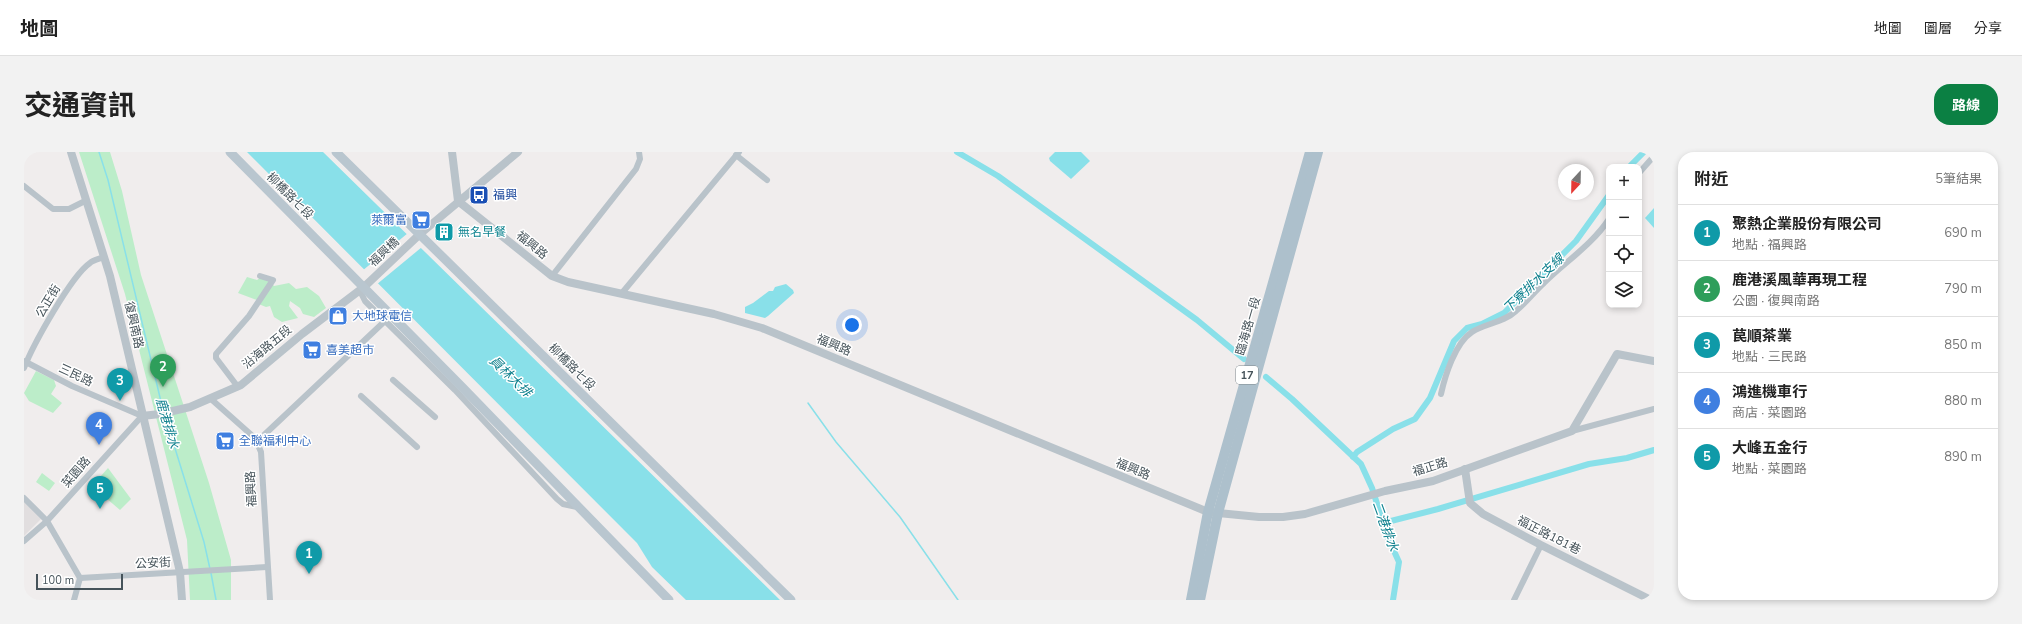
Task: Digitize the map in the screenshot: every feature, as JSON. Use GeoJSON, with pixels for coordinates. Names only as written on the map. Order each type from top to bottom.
{"type":"FeatureCollection","features":[{"type":"Feature","properties":{"kind":"main road","name":"柳橋路七段"},"geometry":{"type":"LineString","coordinates":[[230,152],[364,287],[669,600]]}},
{"type":"Feature","properties":{"kind":"main road","name":"柳橋路七段"},"geometry":{"type":"LineString","coordinates":[[336,152],[417,237],[791,600]]}},
{"type":"Feature","properties":{"kind":"main road","name":"臨海路一段"},"geometry":{"type":"LineString","coordinates":[[1191,600],[1213,512],[1310,152]]}},
{"type":"Feature","properties":{"kind":"main road","name":"臨海路一段"},"geometry":{"type":"LineString","coordinates":[[1200,600],[1213,512],[1318,152]]}},
{"type":"Feature","properties":{"kind":"street","name":"復興南路"},"geometry":{"type":"LineString","coordinates":[[71,152],[85,201],[104,257],[180,572],[182,600]]}},
{"type":"Feature","properties":{"kind":"street"},"geometry":{"type":"LineString","coordinates":[[452,152],[458,201]]}},
{"type":"Feature","properties":{"kind":"street"},"geometry":{"type":"LineString","coordinates":[[417,237],[518,152]]}},
{"type":"Feature","properties":{"kind":"street"},"geometry":{"type":"LineString","coordinates":[[552,276],[636,168],[640,159],[639,152]]}},
{"type":"Feature","properties":{"kind":"street"},"geometry":{"type":"LineString","coordinates":[[622,293],[737,154],[767,180]]}},
{"type":"Feature","properties":{"kind":"street"},"geometry":{"type":"LineString","coordinates":[[1642,170],[1654,156]]}},
{"type":"Feature","properties":{"kind":"street"},"geometry":{"type":"LineString","coordinates":[[24,186],[53,209],[69,209],[85,201]]}},
{"type":"Feature","properties":{"kind":"street","name":"福興路"},"geometry":{"type":"LineString","coordinates":[[458,201],[552,276],[568,282],[714,314],[762,328],[1213,512]]}},
{"type":"Feature","properties":{"kind":"street"},"geometry":{"type":"LineString","coordinates":[[1441,394],[1446,373],[1464,340],[1472,332],[1505,319],[1516,311],[1544,282],[1578,253],[1606,222]]}},
{"type":"Feature","properties":{"kind":"street","name":"福興橋"},"geometry":{"type":"LineString","coordinates":[[364,287],[417,237]]}},
{"type":"Feature","properties":{"kind":"street","name":"公正街"},"geometry":{"type":"LineString","coordinates":[[25,364],[76,276],[90,262],[104,257]]}},
{"type":"Feature","properties":{"kind":"street"},"geometry":{"type":"LineString","coordinates":[[238,387],[216,358],[216,354],[249,316],[273,280],[260,276]]}},
{"type":"Feature","properties":{"kind":"street"},"geometry":{"type":"LineString","coordinates":[[364,287],[362,295],[365,301],[386,320],[557,500],[564,504],[577,507]]}},
{"type":"Feature","properties":{"kind":"street","name":"沿海路五段"},"geometry":{"type":"LineString","coordinates":[[142,416],[178,411],[210,400],[238,387],[302,334],[364,287]]}},
{"type":"Feature","properties":{"kind":"street"},"geometry":{"type":"LineString","coordinates":[[210,400],[255,438],[259,444],[269,431],[386,320]]}},
{"type":"Feature","properties":{"kind":"street"},"geometry":{"type":"LineString","coordinates":[[1572,431],[1617,354],[1654,361]]}},
{"type":"Feature","properties":{"kind":"street","name":"三民路"},"geometry":{"type":"LineString","coordinates":[[25,364],[142,416]]}},
{"type":"Feature","properties":{"kind":"street"},"geometry":{"type":"LineString","coordinates":[[393,380],[435,417]]}},
{"type":"Feature","properties":{"kind":"street"},"geometry":{"type":"LineString","coordinates":[[361,396],[417,447]]}},
{"type":"Feature","properties":{"kind":"street","name":"福正路"},"geometry":{"type":"LineString","coordinates":[[1213,512],[1259,517],[1282,517],[1306,514],[1379,493],[1433,481],[1572,431],[1654,409]]}},
{"type":"Feature","properties":{"kind":"street","name":"菜園路"},"geometry":{"type":"LineString","coordinates":[[24,541],[47,521],[142,416]]}},
{"type":"Feature","properties":{"kind":"street","name":"福興路"},"geometry":{"type":"LineString","coordinates":[[259,444],[261,452],[270,600]]}},
{"type":"Feature","properties":{"kind":"street","name":"福正路181巷"},"geometry":{"type":"LineString","coordinates":[[1465,469],[1470,503],[1483,514],[1651,600]]}},
{"type":"Feature","properties":{"kind":"street"},"geometry":{"type":"LineString","coordinates":[[24,498],[47,521],[80,578],[74,600]]}},
{"type":"Feature","properties":{"kind":"street"},"geometry":{"type":"LineString","coordinates":[[1514,600],[1541,545]]}},
{"type":"Feature","properties":{"kind":"street","name":"公安街"},"geometry":{"type":"LineString","coordinates":[[80,578],[267,567]]}},
{"type":"Feature","properties":{"kind":"shaded area"},"geometry":{"type":"Polygon","coordinates":[[[24,502],[41,519],[24,536],[24,502]]]}},
{"type":"Feature","properties":{"kind":"green space"},"geometry":{"type":"Polygon","coordinates":[[[79,152],[110,152],[122,191],[141,275],[209,483],[231,560],[231,600],[190,600],[187,540],[125,294],[79,152]]]}},
{"type":"Feature","properties":{"kind":"green space"},"geometry":{"type":"Polygon","coordinates":[[[264,275],[274,286],[289,283],[296,289],[307,287],[319,296],[326,308],[314,317],[303,314],[300,308],[290,301],[289,306],[298,318],[282,322],[274,317],[270,306],[266,307],[256,303],[257,300],[238,293],[247,277],[257,280],[264,275]]]}},
{"type":"Feature","properties":{"kind":"green space"},"geometry":{"type":"Polygon","coordinates":[[[36,371],[54,380],[56,386],[51,394],[62,403],[53,413],[29,401],[24,393],[36,371]]]}},
{"type":"Feature","properties":{"kind":"green space"},"geometry":{"type":"Polygon","coordinates":[[[108,468],[131,499],[120,510],[92,486],[108,468]]]}},
{"type":"Feature","properties":{"kind":"green space"},"geometry":{"type":"Polygon","coordinates":[[[42,473],[55,483],[49,491],[36,482],[42,473]]]}},
{"type":"Feature","properties":{"kind":"water","name":"員林大排"},"geometry":{"type":"Polygon","coordinates":[[[247,152],[323,152],[780,600],[686,600],[652,567],[637,543],[247,152]]]}},
{"type":"Feature","properties":{"kind":"water"},"geometry":{"type":"Polygon","coordinates":[[[1055,152],[1081,152],[1090,161],[1071,179],[1050,161],[1049,158],[1055,152]]]}},
{"type":"Feature","properties":{"kind":"water"},"geometry":{"type":"Polygon","coordinates":[[[1654,208],[1654,228],[1645,218],[1654,208]]]}},
{"type":"Feature","properties":{"kind":"water"},"geometry":{"type":"Polygon","coordinates":[[[786,284],[793,290],[794,293],[768,316],[765,318],[745,313],[745,307],[769,291],[773,291],[775,287],[786,284]]]}},
{"type":"Feature","properties":{"kind":"pier"},"geometry":{"type":"Polygon","coordinates":[[[408,233],[422,247],[376,285],[362,271],[408,233]]]}},
{"type":"Feature","properties":{"kind":"waterway","name":"鹿港排水"},"geometry":{"type":"LineString","coordinates":[[99,152],[108,180],[163,410]]}},
{"type":"Feature","properties":{"kind":"waterway"},"geometry":{"type":"LineString","coordinates":[[957,152],[998,176],[1197,320],[1244,359]]}},
{"type":"Feature","properties":{"kind":"waterway","name":"下寮排水支線"},"geometry":{"type":"LineString","coordinates":[[1632,164],[1644,152]]}},
{"type":"Feature","properties":{"kind":"waterway","name":"下寮排水支線"},"geometry":{"type":"LineString","coordinates":[[1353,457],[1357,452],[1393,429],[1415,419],[1430,398],[1454,341],[1467,328],[1482,324],[1504,313],[1576,241],[1606,199]]}},
{"type":"Feature","properties":{"kind":"waterway","name":"二港排水"},"geometry":{"type":"LineString","coordinates":[[1266,377],[1292,399],[1361,464],[1372,488],[1388,538],[1399,562],[1393,600]]}},
{"type":"Feature","properties":{"kind":"waterway"},"geometry":{"type":"LineString","coordinates":[[808,403],[836,442],[900,517],[958,600]]}},
{"type":"Feature","properties":{"kind":"waterway","name":"鹿港排水"},"geometry":{"type":"LineString","coordinates":[[165,416],[204,542],[210,569]]}},
{"type":"Feature","properties":{"kind":"waterway"},"geometry":{"type":"LineString","coordinates":[[1383,523],[1438,509],[1589,464],[1627,458],[1654,450]]}},
{"type":"Feature","properties":{"kind":"waterway","name":"鹿港排水"},"geometry":{"type":"LineString","coordinates":[[211,573],[216,600]]}},
{"type":"Feature","properties":{"kind":"place","name":"福興"},"geometry":{"type":"Point","coordinates":[479,195]}},
{"type":"Feature","properties":{"kind":"place","name":"萊爾富"},"geometry":{"type":"Point","coordinates":[421,220]}},
{"type":"Feature","properties":{"kind":"place","name":"無名早餐"},"geometry":{"type":"Point","coordinates":[444,232]}},
{"type":"Feature","properties":{"kind":"place","name":"大地球電信"},"geometry":{"type":"Point","coordinates":[338,316]}},
{"type":"Feature","properties":{"kind":"place","name":"喜美超市"},"geometry":{"type":"Point","coordinates":[312,350]}},
{"type":"Feature","properties":{"kind":"place","name":"鹿港溪風華再現工程"},"geometry":{"type":"Point","coordinates":[163,387]}},
{"type":"Feature","properties":{"kind":"place","name":"苠順茶業"},"geometry":{"type":"Point","coordinates":[120,401]}},
{"type":"Feature","properties":{"kind":"place","name":"全聯福利中心"},"geometry":{"type":"Point","coordinates":[225,441]}},
{"type":"Feature","properties":{"kind":"place","name":"鴻進機車行"},"geometry":{"type":"Point","coordinates":[99,445]}},
{"type":"Feature","properties":{"kind":"place","name":"大峰五金行"},"geometry":{"type":"Point","coordinates":[100,509]}},
{"type":"Feature","properties":{"kind":"place","name":"聚熱企業股份有限公司"},"geometry":{"type":"Point","coordinates":[309,574]}}]}
